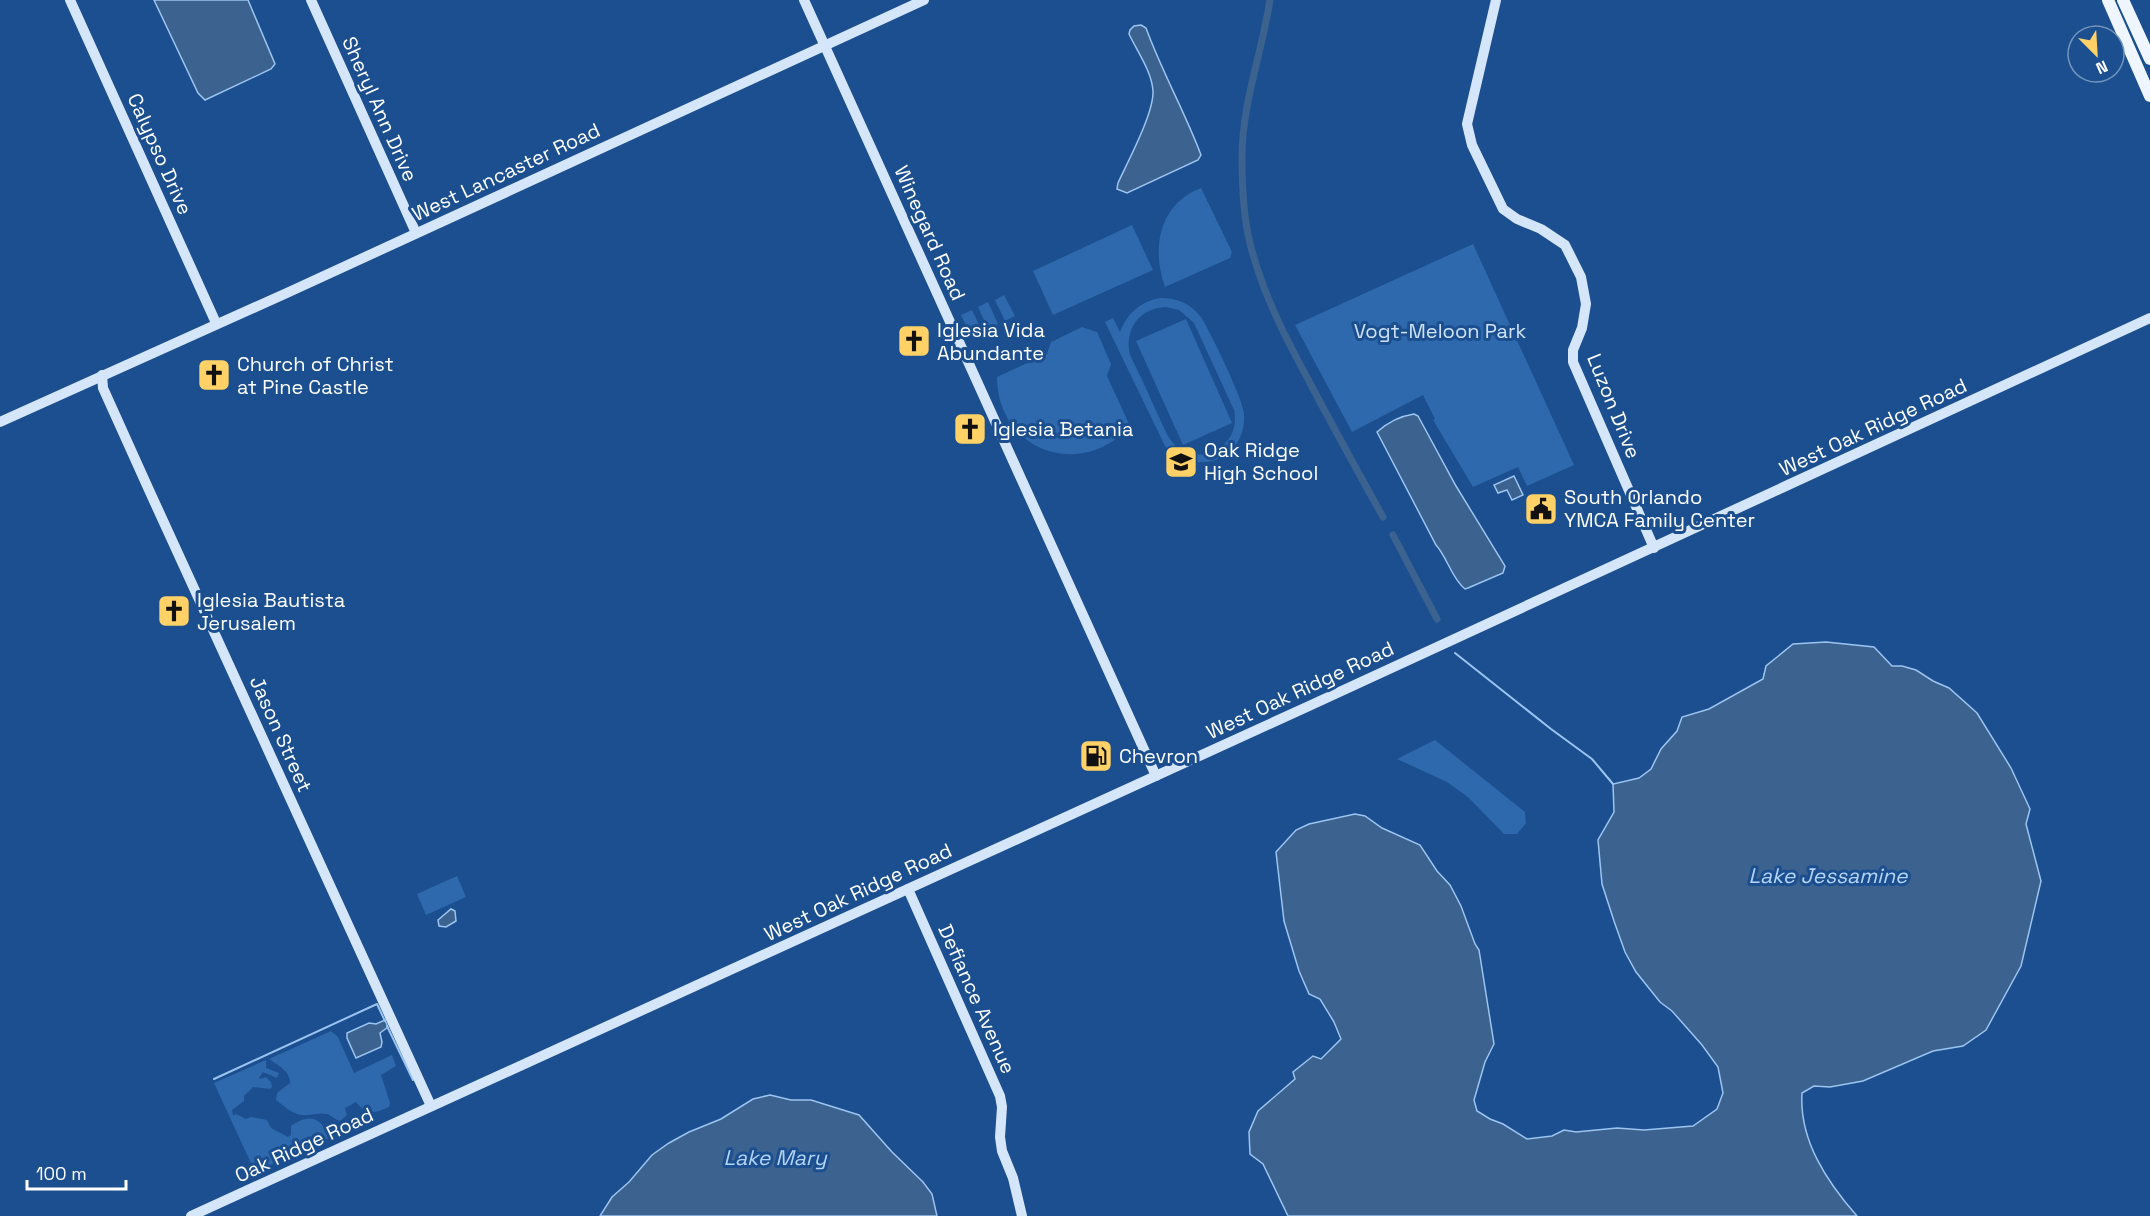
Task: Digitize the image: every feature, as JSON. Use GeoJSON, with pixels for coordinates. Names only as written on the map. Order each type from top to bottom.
{"type":"FeatureCollection","features":[{"type":"Feature","properties":{"kind":"main road"},"geometry":{"type":"LineString","coordinates":[[2108,0],[2150,96]]}},
{"type":"Feature","properties":{"kind":"main road"},"geometry":{"type":"LineString","coordinates":[[2123,0],[2150,59]]}},
{"type":"Feature","properties":{"kind":"street","name":"Calypso Drive"},"geometry":{"type":"LineString","coordinates":[[70,0],[216,323]]}},
{"type":"Feature","properties":{"kind":"street","name":"Sheryl Ann Drive"},"geometry":{"type":"LineString","coordinates":[[311,0],[416,233]]}},
{"type":"Feature","properties":{"kind":"street","name":"Winegard Road"},"geometry":{"type":"LineString","coordinates":[[804,0],[1156,776]]}},
{"type":"Feature","properties":{"kind":"street","name":"West Lancaster Road"},"geometry":{"type":"LineString","coordinates":[[0,422],[924,0]]}},
{"type":"Feature","properties":{"kind":"street","name":"Luzon Drive"},"geometry":{"type":"LineString","coordinates":[[1496,0],[1467,124],[1472,145],[1503,209],[1517,219],[1554,237],[1564,245],[1574,260],[1581,277],[1586,304],[1582,328],[1573,350],[1573,362],[1654,548]]}},
{"type":"Feature","properties":{"kind":"street","name":"West Oak Ridge Road"},"geometry":{"type":"LineString","coordinates":[[432,1106],[1654,548],[2150,318]]}},
{"type":"Feature","properties":{"kind":"street","name":"Jason Street"},"geometry":{"type":"LineString","coordinates":[[102,375],[103,388],[140,470],[432,1106]]}},
{"type":"Feature","properties":{"kind":"street","name":"Defiance Avenue"},"geometry":{"type":"LineString","coordinates":[[908,889],[1000,1096],[1002,1151],[1013,1178],[1022,1216]]}},
{"type":"Feature","properties":{"kind":"street","name":"Oak Ridge Road"},"geometry":{"type":"LineString","coordinates":[[191,1216],[432,1106]]}},
{"type":"Feature","properties":{"kind":"green space"},"geometry":{"type":"Polygon","coordinates":[[[1201,188],[1232,252],[1230,258],[1165,287],[1159,257],[1162,229],[1167,216],[1176,205],[1187,195],[1201,188]]]}},
{"type":"Feature","properties":{"kind":"green space"},"geometry":{"type":"Polygon","coordinates":[[[1132,225],[1153,270],[1053,315],[1033,271],[1132,225]]]}},
{"type":"Feature","properties":{"kind":"green space","name":"Vogt-Meloon Park"},"geometry":{"type":"Polygon","coordinates":[[[1473,244],[1574,465],[1527,486],[1518,467],[1473,487],[1433,420],[1435,419],[1423,395],[1352,432],[1295,325],[1473,244]]]}},
{"type":"Feature","properties":{"kind":"green space"},"geometry":{"type":"Polygon","coordinates":[[[1004,295],[1015,316],[1005,321],[995,300],[1004,295]]]}},
{"type":"Feature","properties":{"kind":"green space"},"geometry":{"type":"Polygon","coordinates":[[[1160,298],[1178,300],[1197,312],[1212,336],[1238,394],[1244,413],[1243,429],[1238,442],[1229,452],[1217,459],[1204,462],[1191,461],[1177,456],[1165,446],[1105,322],[1113,318],[1120,332],[1126,319],[1135,309],[1160,298]],[[1166,307],[1156,308],[1141,316],[1129,337],[1130,355],[1171,441],[1190,454],[1209,453],[1221,447],[1229,439],[1235,420],[1234,410],[1194,323],[1179,310],[1166,307]]]}},
{"type":"Feature","properties":{"kind":"green space"},"geometry":{"type":"Polygon","coordinates":[[[988,302],[998,324],[988,329],[978,307],[988,302]]]}},
{"type":"Feature","properties":{"kind":"green space"},"geometry":{"type":"Polygon","coordinates":[[[972,310],[982,331],[971,336],[961,315],[972,310]]]}},
{"type":"Feature","properties":{"kind":"green space"},"geometry":{"type":"Polygon","coordinates":[[[1186,319],[1232,423],[1183,445],[1136,341],[1186,319]]]}},
{"type":"Feature","properties":{"kind":"green space"},"geometry":{"type":"Polygon","coordinates":[[[1082,327],[1097,332],[1111,364],[1107,376],[1130,426],[1110,443],[1089,452],[1066,454],[1045,450],[1026,440],[1011,424],[1001,403],[997,377],[1047,354],[1051,342],[1082,327]]]}},
{"type":"Feature","properties":{"kind":"green space"},"geometry":{"type":"Polygon","coordinates":[[[1435,740],[1525,812],[1526,823],[1517,834],[1504,834],[1469,798],[1447,782],[1397,759],[1435,740]]]}},
{"type":"Feature","properties":{"kind":"green space"},"geometry":{"type":"Polygon","coordinates":[[[457,876],[466,897],[426,915],[417,894],[457,876]]]}},
{"type":"Feature","properties":{"kind":"green space"},"geometry":{"type":"Polygon","coordinates":[[[331,1031],[338,1037],[354,1073],[392,1055],[396,1066],[381,1075],[390,1103],[389,1107],[371,1112],[363,1109],[356,1102],[345,1108],[347,1115],[340,1121],[321,1113],[298,1114],[276,1100],[277,1093],[290,1083],[290,1079],[283,1069],[269,1059],[331,1031]]]}},
{"type":"Feature","properties":{"kind":"green space"},"geometry":{"type":"Polygon","coordinates":[[[266,1060],[266,1068],[279,1073],[277,1078],[263,1072],[259,1078],[266,1077],[272,1087],[270,1089],[253,1087],[244,1096],[244,1101],[232,1110],[233,1116],[236,1114],[246,1119],[251,1117],[267,1120],[271,1128],[288,1137],[291,1135],[291,1126],[304,1119],[314,1119],[322,1125],[329,1138],[255,1172],[214,1083],[266,1060]]]}},
{"type":"Feature","properties":{"kind":"water"},"geometry":{"type":"Polygon","coordinates":[[[154,0],[248,0],[275,64],[271,69],[205,100],[198,93],[154,0]]]}},
{"type":"Feature","properties":{"kind":"water"},"geometry":{"type":"Polygon","coordinates":[[[1141,25],[1146,28],[1201,155],[1198,160],[1127,193],[1117,189],[1118,183],[1145,124],[1153,91],[1147,69],[1129,34],[1134,26],[1141,25]]]}},
{"type":"Feature","properties":{"kind":"water"},"geometry":{"type":"Polygon","coordinates":[[[1414,414],[1418,416],[1456,486],[1505,566],[1503,573],[1465,589],[1460,585],[1436,545],[1377,432],[1394,420],[1414,414]]]}},
{"type":"Feature","properties":{"kind":"water"},"geometry":{"type":"Polygon","coordinates":[[[1514,476],[1523,495],[1512,500],[1507,490],[1498,493],[1494,485],[1514,476]]]}},
{"type":"Feature","properties":{"kind":"water","name":"Lake Jessamine"},"geometry":{"type":"Polygon","coordinates":[[[1826,642],[1874,647],[1892,666],[1916,670],[1949,688],[1977,713],[2011,768],[2030,809],[2026,824],[2041,881],[2021,966],[1986,1030],[1963,1046],[1933,1051],[1863,1081],[1830,1087],[1814,1086],[1802,1093],[1802,1110],[1810,1144],[1835,1189],[1857,1216],[1288,1216],[1263,1164],[1250,1154],[1249,1132],[1258,1111],[1295,1079],[1293,1072],[1313,1056],[1321,1059],[1341,1039],[1320,999],[1309,994],[1299,971],[1284,921],[1276,852],[1296,830],[1309,824],[1355,814],[1365,816],[1382,828],[1420,845],[1437,871],[1450,885],[1479,950],[1494,1044],[1485,1062],[1474,1100],[1477,1111],[1527,1139],[1552,1136],[1564,1130],[1576,1132],[1617,1128],[1644,1130],[1693,1126],[1717,1109],[1723,1093],[1718,1067],[1672,1011],[1660,1002],[1636,972],[1625,952],[1602,884],[1598,840],[1614,812],[1613,784],[1639,778],[1651,769],[1661,749],[1677,731],[1682,717],[1709,709],[1763,679],[1766,666],[1793,644],[1826,642]]]}},
{"type":"Feature","properties":{"kind":"water"},"geometry":{"type":"Polygon","coordinates":[[[451,909],[455,911],[456,921],[446,927],[439,926],[438,920],[451,909]]]}},
{"type":"Feature","properties":{"kind":"water"},"geometry":{"type":"Polygon","coordinates":[[[385,1020],[388,1027],[380,1033],[381,1047],[356,1058],[347,1033],[369,1023],[376,1024],[385,1020]]]}},
{"type":"Feature","properties":{"kind":"water","name":"Lake Mary"},"geometry":{"type":"Polygon","coordinates":[[[770,1095],[791,1100],[811,1100],[859,1115],[923,1182],[932,1194],[937,1216],[600,1216],[612,1197],[629,1182],[652,1155],[669,1143],[721,1119],[753,1099],[770,1095]]]}},
{"type":"Feature","properties":{"kind":"waterway"},"geometry":{"type":"LineString","coordinates":[[1270,0],[1245,117],[1243,137],[1244,211],[1248,233],[1261,279],[1283,331],[1383,517]]}},
{"type":"Feature","properties":{"kind":"waterway"},"geometry":{"type":"LineString","coordinates":[[1393,535],[1437,619]]}},
{"type":"Feature","properties":{"kind":"waterway"},"geometry":{"type":"LineString","coordinates":[[1455,653],[1592,759],[1613,784]]}},
{"type":"Feature","properties":{"kind":"waterway"},"geometry":{"type":"LineString","coordinates":[[214,1079],[377,1004],[385,1021]]}},
{"type":"Feature","properties":{"kind":"waterway"},"geometry":{"type":"LineString","coordinates":[[387,1026],[413,1080]]}},
{"type":"Feature","properties":{"kind":"place","name":"Iglesia Vida Abundante"},"geometry":{"type":"Point","coordinates":[914,341]}},
{"type":"Feature","properties":{"kind":"place","name":"Church of Christ at Pine Castle"},"geometry":{"type":"Point","coordinates":[214,375]}},
{"type":"Feature","properties":{"kind":"place","name":"Iglesia Betania"},"geometry":{"type":"Point","coordinates":[970,429]}},
{"type":"Feature","properties":{"kind":"place","name":"Oak Ridge High School"},"geometry":{"type":"Point","coordinates":[1181,462]}},
{"type":"Feature","properties":{"kind":"place","name":"South Orlando YMCA Family Center"},"geometry":{"type":"Point","coordinates":[1541,509]}},
{"type":"Feature","properties":{"kind":"place","name":"Iglesia Bautista Jerusalem"},"geometry":{"type":"Point","coordinates":[174,611]}},
{"type":"Feature","properties":{"kind":"place","name":"Chevron"},"geometry":{"type":"Point","coordinates":[1096,756]}}]}
